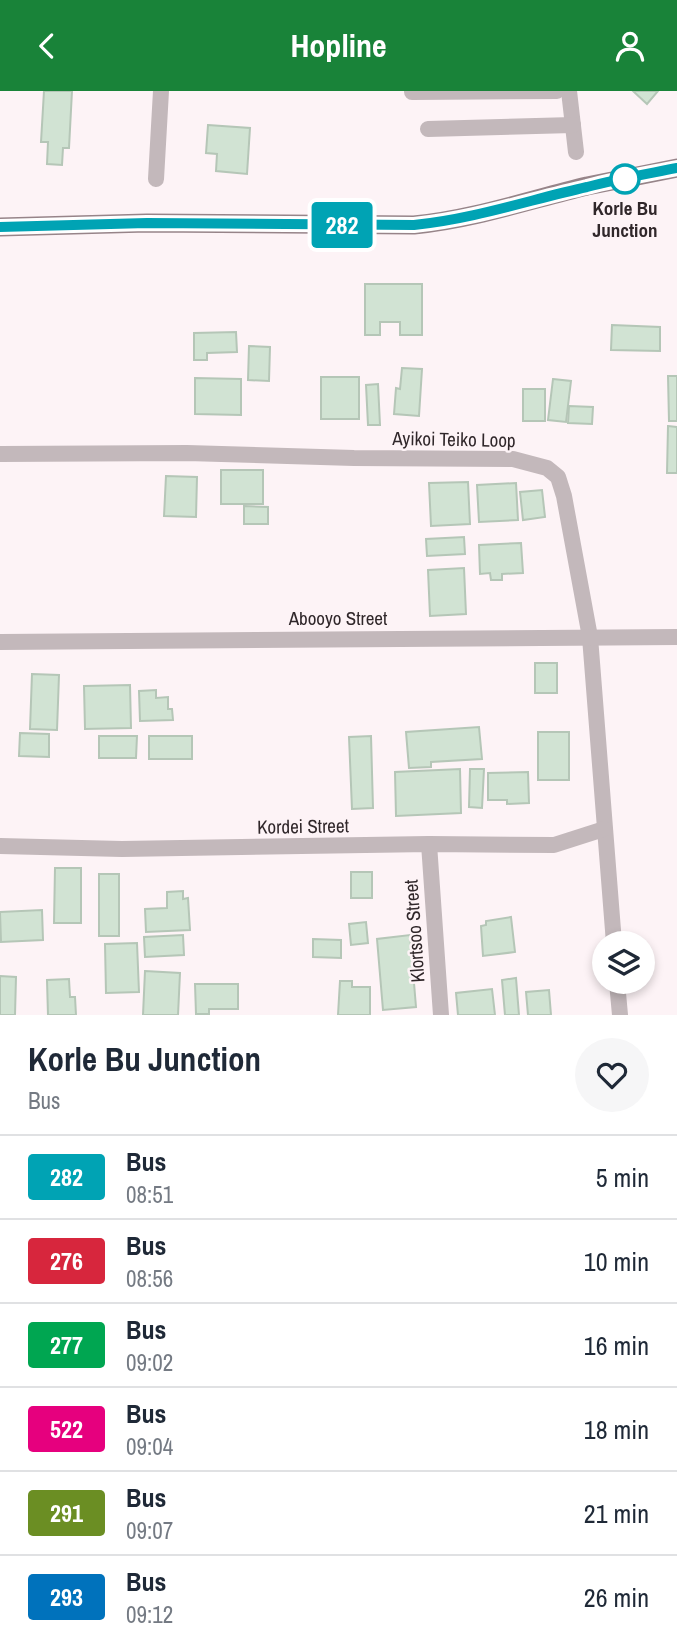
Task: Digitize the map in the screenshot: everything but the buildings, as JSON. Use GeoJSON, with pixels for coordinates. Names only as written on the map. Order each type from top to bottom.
{"type":"FeatureCollection","features":[{"type":"Feature","properties":{"kind":"main road"},"geometry":{"type":"LineString","coordinates":[[0,227],[147,223],[414,225],[484,214],[585,187],[677,168]]}},
{"type":"Feature","properties":{"kind":"street"},"geometry":{"type":"LineString","coordinates":[[156,179],[161,91]]}},
{"type":"Feature","properties":{"kind":"street"},"geometry":{"type":"LineString","coordinates":[[412,92],[557,91]]}},
{"type":"Feature","properties":{"kind":"street"},"geometry":{"type":"LineString","coordinates":[[569,91],[576,152]]}},
{"type":"Feature","properties":{"kind":"street"},"geometry":{"type":"LineString","coordinates":[[428,129],[573,125]]}},
{"type":"Feature","properties":{"kind":"street","name":"Ayikoi Teiko Loop"},"geometry":{"type":"LineString","coordinates":[[0,454],[187,453],[513,459],[547,468],[558,477],[564,496],[590,637],[613,931]]}},
{"type":"Feature","properties":{"kind":"street","name":"Abooyo Street"},"geometry":{"type":"LineString","coordinates":[[0,642],[677,637]]}},
{"type":"Feature","properties":{"kind":"street","name":"Kordei Street"},"geometry":{"type":"LineString","coordinates":[[0,846],[122,849],[429,844],[554,845],[604,829]]}},
{"type":"Feature","properties":{"kind":"street","name":"Klortsoo Street"},"geometry":{"type":"LineString","coordinates":[[429,844],[441,1015]]}},
{"type":"Feature","properties":{"kind":"street"},"geometry":{"type":"LineString","coordinates":[[618,994],[620,1015]]}},
{"type":"Feature","properties":{"kind":"bus line","name":"282"},"geometry":{"type":"LineString","coordinates":[[0,227],[147,223],[414,225],[484,214],[585,187],[677,168]]}},
{"type":"Feature","properties":{"kind":"place","name":"Korle Bu Junction"},"geometry":{"type":"Point","coordinates":[625,179]}}]}
